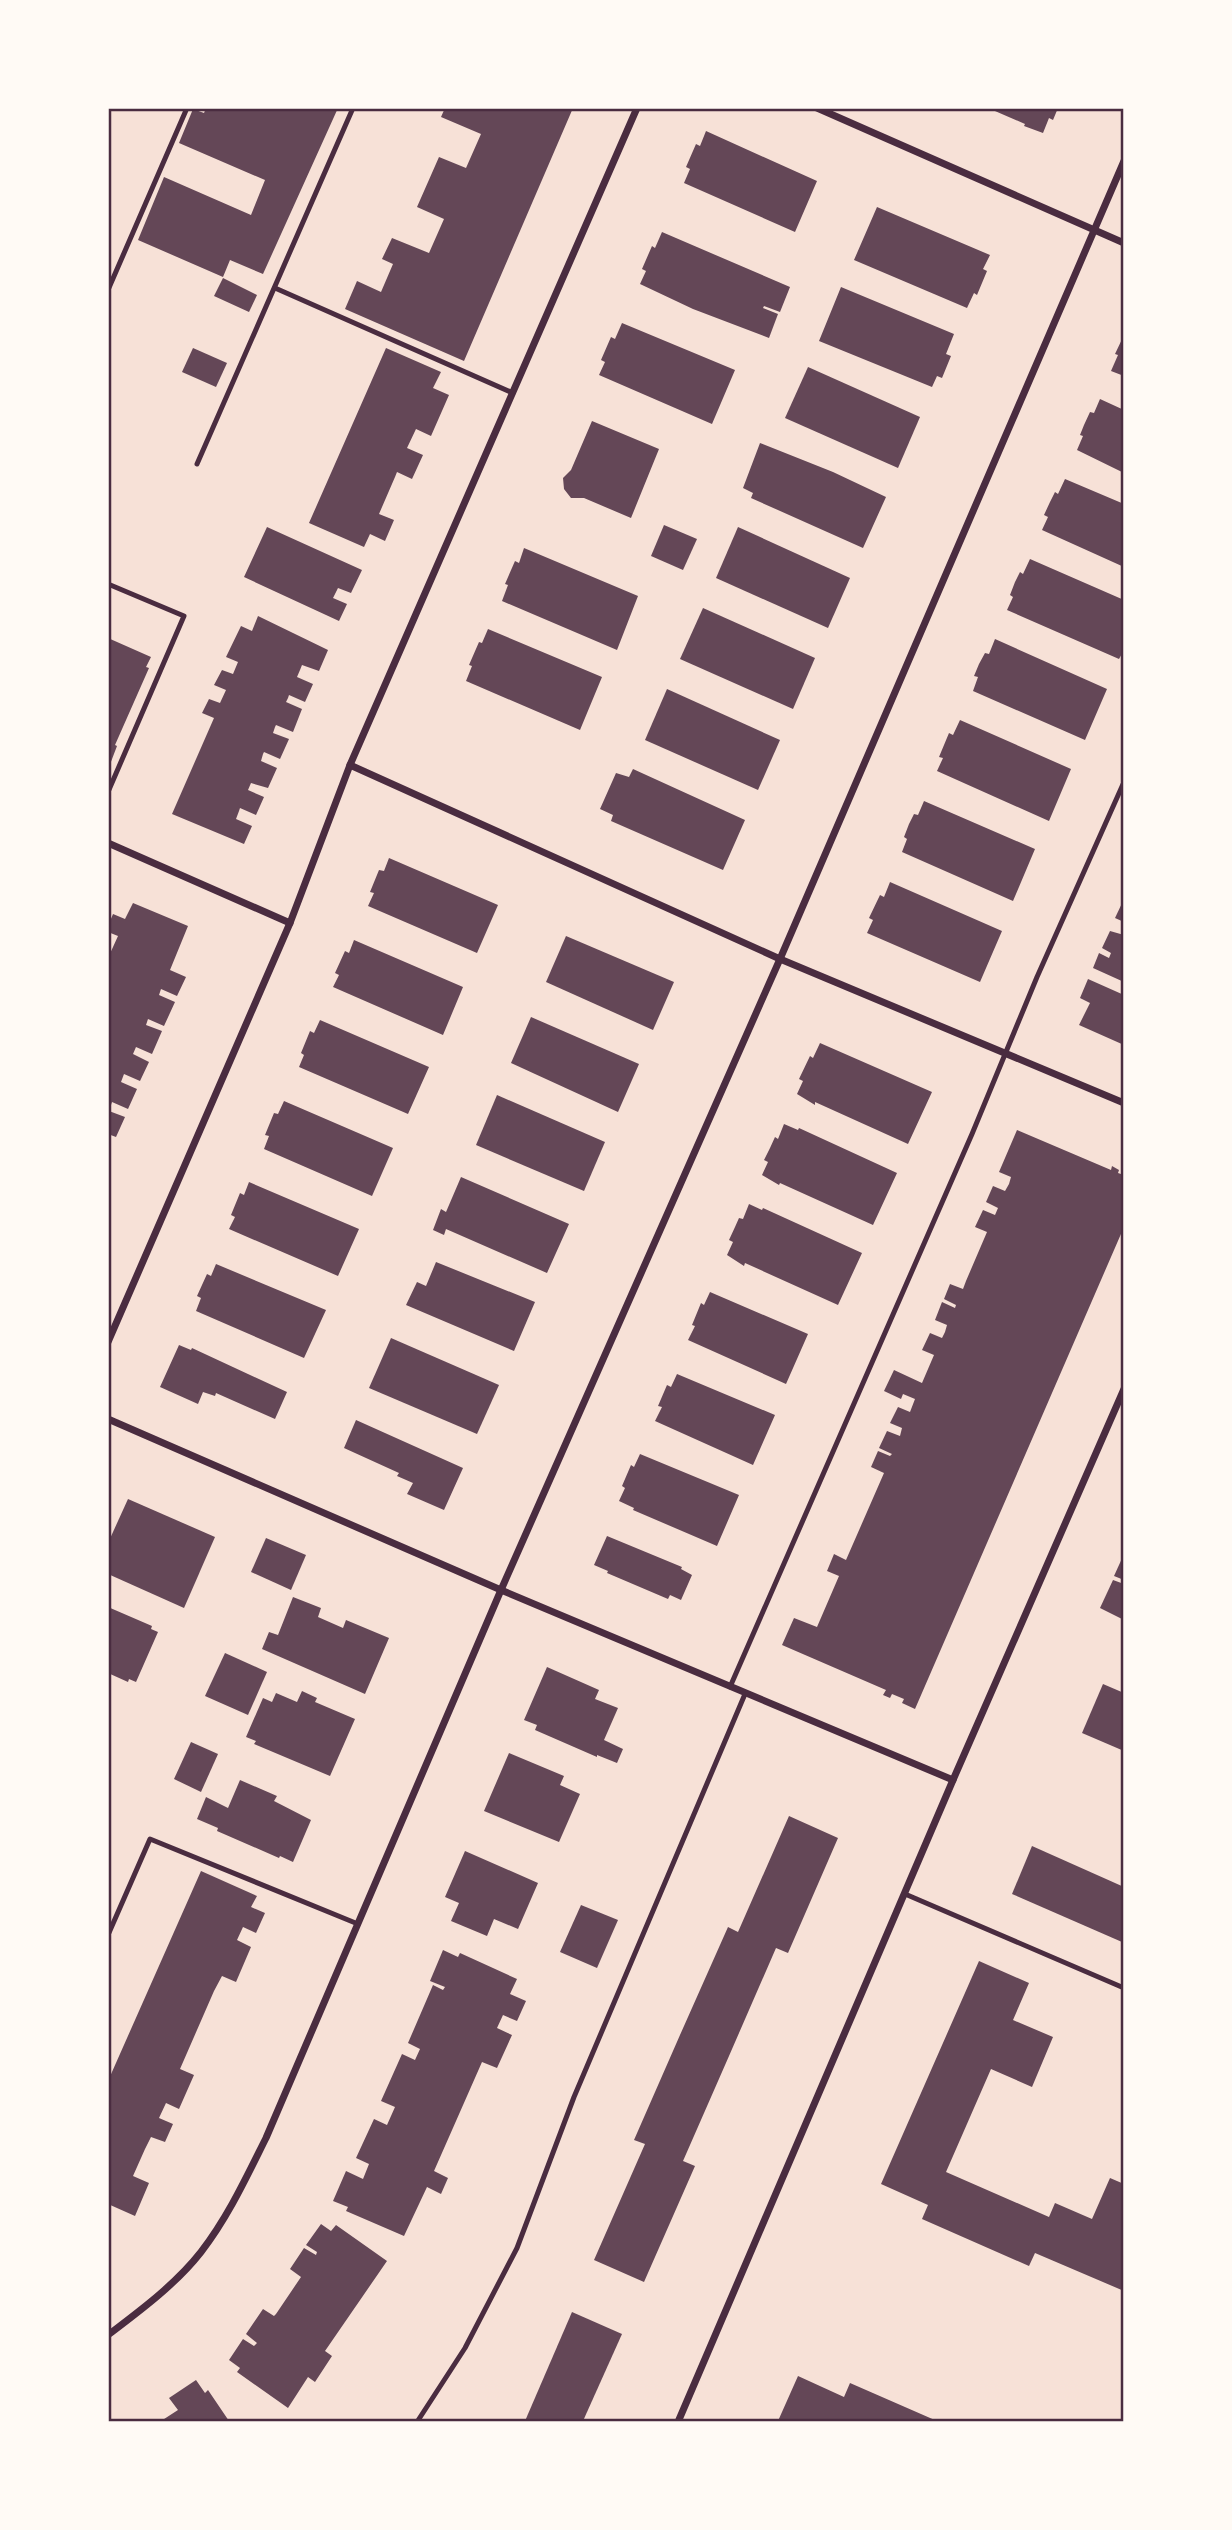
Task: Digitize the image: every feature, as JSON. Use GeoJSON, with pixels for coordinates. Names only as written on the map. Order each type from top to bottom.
{"type":"FeatureCollection","features":[{"type":"Feature","properties":{"kind":"street"},"geometry":{"type":"LineString","coordinates":[[108,1342],[290,923],[350,765],[637,108]]}},
{"type":"Feature","properties":{"kind":"street"},"geometry":{"type":"LineString","coordinates":[[817,108],[1124,243]]}},
{"type":"Feature","properties":{"kind":"street"},"geometry":{"type":"LineString","coordinates":[[108,2335],[176,2279],[201,2253],[233,2205],[266,2138],[501,1590],[780,959],[1124,160]]}},
{"type":"Feature","properties":{"kind":"street"},"geometry":{"type":"LineString","coordinates":[[350,765],[780,959],[1124,1103]]}},
{"type":"Feature","properties":{"kind":"street"},"geometry":{"type":"LineString","coordinates":[[108,843],[290,923]]}},
{"type":"Feature","properties":{"kind":"street"},"geometry":{"type":"LineString","coordinates":[[678,2421],[1124,1389]]}},
{"type":"Feature","properties":{"kind":"street"},"geometry":{"type":"LineString","coordinates":[[108,1419],[501,1590],[953,1780]]}},
{"type":"Feature","properties":{"kind":"lane"},"geometry":{"type":"LineString","coordinates":[[108,290],[187,108]]}},
{"type":"Feature","properties":{"kind":"lane"},"geometry":{"type":"LineString","coordinates":[[197,464],[353,108]]}},
{"type":"Feature","properties":{"kind":"lane"},"geometry":{"type":"LineString","coordinates":[[275,288],[513,393]]}},
{"type":"Feature","properties":{"kind":"lane"},"geometry":{"type":"LineString","coordinates":[[108,584],[184,616],[108,792]]}},
{"type":"Feature","properties":{"kind":"lane"},"geometry":{"type":"LineString","coordinates":[[730,1687],[1124,782]]}},
{"type":"Feature","properties":{"kind":"lane"},"geometry":{"type":"LineString","coordinates":[[417,2421],[465,2348],[517,2248],[574,2097],[745,1693]]}},
{"type":"Feature","properties":{"kind":"lane"},"geometry":{"type":"LineString","coordinates":[[108,1935],[150,1839],[358,1924]]}},
{"type":"Feature","properties":{"kind":"lane"},"geometry":{"type":"LineString","coordinates":[[905,1894],[1124,1988]]}},
{"type":"Feature","properties":{"kind":"building"},"geometry":{"type":"Polygon","coordinates":[[[206,108],[338,108],[263,274],[230,260],[223,277],[138,240],[164,177],[251,215],[265,180],[179,143],[193,109],[204,113],[206,108]]]}},
{"type":"Feature","properties":{"kind":"building"},"geometry":{"type":"Polygon","coordinates":[[[445,108],[573,108],[464,361],[345,309],[357,281],[381,292],[393,264],[382,259],[392,238],[429,253],[444,219],[417,207],[439,157],[466,168],[481,134],[441,117],[445,108]]]}},
{"type":"Feature","properties":{"kind":"building"},"geometry":{"type":"Polygon","coordinates":[[[988,108],[1058,108],[1053,120],[1049,118],[1043,133],[988,108]]]}},
{"type":"Feature","properties":{"kind":"building"},"geometry":{"type":"Polygon","coordinates":[[[706,131],[817,181],[795,232],[684,183],[690,169],[686,167],[696,144],[700,146],[706,131]]]}},
{"type":"Feature","properties":{"kind":"building"},"geometry":{"type":"Polygon","coordinates":[[[877,207],[990,255],[983,269],[987,271],[977,295],[974,293],[967,308],[854,260],[877,207]]]}},
{"type":"Feature","properties":{"kind":"building"},"geometry":{"type":"Polygon","coordinates":[[[662,232],[790,287],[780,312],[764,306],[763,308],[778,314],[769,338],[693,309],[640,284],[646,271],[642,269],[652,246],[655,248],[662,232]]]}},
{"type":"Feature","properties":{"kind":"building"},"geometry":{"type":"Polygon","coordinates":[[[223,278],[257,295],[249,312],[214,296],[223,278]]]}},
{"type":"Feature","properties":{"kind":"building"},"geometry":{"type":"Polygon","coordinates":[[[841,287],[954,334],[946,354],[951,356],[942,378],[937,376],[932,387],[819,341],[841,287]]]}},
{"type":"Feature","properties":{"kind":"building"},"geometry":{"type":"Polygon","coordinates":[[[622,323],[735,370],[712,424],[599,375],[605,362],[601,360],[611,337],[615,339],[622,323]]]}},
{"type":"Feature","properties":{"kind":"building"},"geometry":{"type":"Polygon","coordinates":[[[1124,335],[1124,376],[1111,371],[1124,335]]]}},
{"type":"Feature","properties":{"kind":"building"},"geometry":{"type":"Polygon","coordinates":[[[193,348],[227,363],[216,387],[182,372],[193,348]]]}},
{"type":"Feature","properties":{"kind":"building"},"geometry":{"type":"Polygon","coordinates":[[[386,348],[441,372],[433,388],[449,395],[431,436],[416,429],[407,448],[423,455],[412,479],[397,472],[379,514],[394,520],[385,541],[370,534],[364,547],[309,523],[386,348]]]}},
{"type":"Feature","properties":{"kind":"building"},"geometry":{"type":"Polygon","coordinates":[[[808,367],[920,417],[898,468],[785,418],[808,367]]]}},
{"type":"Feature","properties":{"kind":"building"},"geometry":{"type":"Polygon","coordinates":[[[1100,399],[1124,410],[1124,473],[1077,450],[1084,425],[1090,412],[1094,413],[1100,399]]]}},
{"type":"Feature","properties":{"kind":"building"},"geometry":{"type":"Polygon","coordinates":[[[592,421],[659,449],[631,518],[584,498],[571,498],[564,489],[563,478],[571,470],[592,421]]]}},
{"type":"Feature","properties":{"kind":"building"},"geometry":{"type":"Polygon","coordinates":[[[760,443],[833,472],[886,497],[863,548],[751,498],[753,493],[743,488],[760,443]]]}},
{"type":"Feature","properties":{"kind":"building"},"geometry":{"type":"Polygon","coordinates":[[[1065,479],[1124,504],[1124,567],[1042,530],[1048,517],[1044,515],[1065,479]]]}},
{"type":"Feature","properties":{"kind":"building"},"geometry":{"type":"Polygon","coordinates":[[[664,525],[697,539],[683,570],[651,556],[664,525]]]}},
{"type":"Feature","properties":{"kind":"building"},"geometry":{"type":"Polygon","coordinates":[[[267,527],[362,570],[351,593],[338,588],[333,598],[347,604],[339,621],[244,577],[267,527]]]}},
{"type":"Feature","properties":{"kind":"building"},"geometry":{"type":"Polygon","coordinates":[[[738,527],[850,578],[828,628],[716,578],[738,527]]]}},
{"type":"Feature","properties":{"kind":"building"},"geometry":{"type":"Polygon","coordinates":[[[524,548],[638,596],[617,650],[502,601],[508,585],[505,584],[515,561],[519,563],[524,548]]]}},
{"type":"Feature","properties":{"kind":"building"},"geometry":{"type":"Polygon","coordinates":[[[1030,559],[1124,600],[1124,650],[1119,659],[1007,610],[1013,597],[1010,595],[1015,582],[1020,572],[1023,574],[1030,559]]]}},
{"type":"Feature","properties":{"kind":"building"},"geometry":{"type":"Polygon","coordinates":[[[703,608],[815,658],[793,709],[680,659],[703,608]]]}},
{"type":"Feature","properties":{"kind":"building"},"geometry":{"type":"Polygon","coordinates":[[[258,616],[328,650],[319,671],[302,665],[297,677],[313,684],[305,702],[289,695],[286,702],[302,709],[293,732],[276,725],[275,727],[273,733],[289,739],[280,759],[264,752],[263,754],[261,761],[277,768],[268,788],[251,783],[248,790],[264,797],[256,815],[240,808],[236,819],[252,826],[244,844],[172,814],[214,718],[202,713],[209,699],[220,703],[226,690],[214,685],[222,670],[233,674],[238,662],[226,657],[241,626],[252,631],[258,616]]]}},
{"type":"Feature","properties":{"kind":"building"},"geometry":{"type":"Polygon","coordinates":[[[488,629],[602,677],[580,730],[466,681],[472,666],[469,665],[488,629]]]}},
{"type":"Feature","properties":{"kind":"building"},"geometry":{"type":"Polygon","coordinates":[[[108,638],[151,657],[146,667],[149,668],[115,745],[117,746],[109,767],[108,638]]]}},
{"type":"Feature","properties":{"kind":"building"},"geometry":{"type":"Polygon","coordinates":[[[995,639],[1107,689],[1085,740],[973,691],[978,677],[974,676],[979,664],[985,653],[989,654],[995,639]]]}},
{"type":"Feature","properties":{"kind":"building"},"geometry":{"type":"Polygon","coordinates":[[[667,689],[780,740],[758,790],[645,740],[667,689]]]}},
{"type":"Feature","properties":{"kind":"building"},"geometry":{"type":"Polygon","coordinates":[[[960,720],[1071,769],[1049,821],[937,771],[943,758],[939,757],[949,733],[953,735],[960,720]]]}},
{"type":"Feature","properties":{"kind":"building"},"geometry":{"type":"Polygon","coordinates":[[[633,769],[745,820],[723,870],[611,821],[613,815],[600,809],[616,773],[629,777],[633,769]]]}},
{"type":"Feature","properties":{"kind":"building"},"geometry":{"type":"Polygon","coordinates":[[[924,801],[1035,849],[1013,901],[902,852],[909,824],[914,814],[918,815],[924,801]]]}},
{"type":"Feature","properties":{"kind":"building"},"geometry":{"type":"Polygon","coordinates":[[[389,858],[498,905],[477,953],[368,906],[374,893],[370,892],[379,870],[384,871],[389,858]]]}},
{"type":"Feature","properties":{"kind":"building"},"geometry":{"type":"Polygon","coordinates":[[[890,882],[1002,931],[980,982],[867,933],[873,920],[869,918],[880,895],[884,897],[890,882]]]}},
{"type":"Feature","properties":{"kind":"building"},"geometry":{"type":"Polygon","coordinates":[[[1124,899],[1124,922],[1115,918],[1124,899]]]}},
{"type":"Feature","properties":{"kind":"building"},"geometry":{"type":"Polygon","coordinates":[[[133,903],[188,926],[170,970],[186,977],[177,996],[161,989],[159,995],[175,1002],[164,1026],[148,1019],[146,1025],[162,1031],[152,1054],[136,1047],[133,1054],[149,1062],[140,1081],[124,1074],[121,1082],[137,1089],[128,1109],[112,1102],[109,1111],[125,1117],[116,1137],[108,1134],[108,958],[118,936],[108,932],[108,926],[113,914],[125,919],[133,903]]]}},
{"type":"Feature","properties":{"kind":"building"},"geometry":{"type":"Polygon","coordinates":[[[1110,931],[1124,935],[1124,982],[1093,968],[1099,953],[1109,958],[1111,953],[1102,948],[1110,931]]]}},
{"type":"Feature","properties":{"kind":"building"},"geometry":{"type":"Polygon","coordinates":[[[566,936],[674,982],[653,1030],[546,982],[566,936]]]}},
{"type":"Feature","properties":{"kind":"building"},"geometry":{"type":"Polygon","coordinates":[[[354,940],[463,987],[443,1035],[333,987],[339,975],[335,973],[345,951],[349,953],[354,940]]]}},
{"type":"Feature","properties":{"kind":"building"},"geometry":{"type":"Polygon","coordinates":[[[1088,979],[1124,995],[1124,1045],[1079,1025],[1090,1003],[1080,998],[1088,979]]]}},
{"type":"Feature","properties":{"kind":"building"},"geometry":{"type":"Polygon","coordinates":[[[531,1017],[639,1064],[618,1112],[511,1063],[531,1017]]]}},
{"type":"Feature","properties":{"kind":"building"},"geometry":{"type":"Polygon","coordinates":[[[320,1020],[429,1067],[408,1114],[299,1067],[304,1055],[301,1053],[310,1031],[314,1033],[320,1020]]]}},
{"type":"Feature","properties":{"kind":"building"},"geometry":{"type":"Polygon","coordinates":[[[820,1043],[932,1092],[908,1144],[815,1102],[815,1105],[797,1094],[803,1081],[799,1079],[820,1043]]]}},
{"type":"Feature","properties":{"kind":"building"},"geometry":{"type":"Polygon","coordinates":[[[497,1095],[605,1142],[584,1191],[476,1145],[497,1095]]]}},
{"type":"Feature","properties":{"kind":"building"},"geometry":{"type":"Polygon","coordinates":[[[284,1101],[393,1148],[372,1196],[264,1149],[269,1136],[265,1135],[274,1113],[278,1114],[284,1101]]]}},
{"type":"Feature","properties":{"kind":"building"},"geometry":{"type":"Polygon","coordinates":[[[784,1124],[798,1130],[799,1128],[897,1173],[873,1225],[780,1183],[779,1185],[762,1175],[768,1162],[764,1160],[784,1124]]]}},
{"type":"Feature","properties":{"kind":"building"},"geometry":{"type":"Polygon","coordinates":[[[1017,1130],[1111,1170],[1112,1166],[1119,1170],[1118,1173],[1124,1175],[1124,1227],[915,1709],[902,1703],[904,1699],[892,1694],[890,1698],[883,1695],[886,1690],[782,1645],[794,1618],[817,1627],[839,1576],[827,1571],[834,1554],[846,1560],[884,1473],[871,1467],[878,1451],[890,1456],[892,1454],[879,1448],[887,1431],[900,1436],[902,1428],[890,1423],[898,1407],[910,1412],[915,1399],[903,1394],[901,1399],[884,1391],[894,1370],[922,1383],[934,1355],[922,1350],[930,1333],[942,1338],[945,1332],[947,1325],[935,1320],[942,1302],[955,1308],[956,1305],[944,1299],[950,1284],[963,1289],[987,1232],[975,1227],[983,1210],[995,1215],[998,1208],[986,1202],[993,1186],[1005,1191],[1009,1184],[1011,1177],[999,1172],[1017,1130]]]}},
{"type":"Feature","properties":{"kind":"building"},"geometry":{"type":"Polygon","coordinates":[[[461,1177],[569,1224],[547,1273],[446,1229],[444,1235],[433,1230],[441,1209],[446,1212],[461,1177]]]}},
{"type":"Feature","properties":{"kind":"building"},"geometry":{"type":"Polygon","coordinates":[[[249,1182],[359,1229],[338,1276],[229,1229],[235,1217],[231,1215],[240,1193],[244,1195],[249,1182]]]}},
{"type":"Feature","properties":{"kind":"building"},"geometry":{"type":"Polygon","coordinates":[[[749,1204],[862,1253],[838,1305],[745,1263],[744,1266],[727,1255],[733,1242],[729,1240],[749,1204]]]}},
{"type":"Feature","properties":{"kind":"building"},"geometry":{"type":"Polygon","coordinates":[[[436,1262],[535,1302],[514,1351],[406,1305],[417,1282],[426,1286],[436,1262]]]}},
{"type":"Feature","properties":{"kind":"building"},"geometry":{"type":"Polygon","coordinates":[[[216,1264],[326,1310],[304,1358],[196,1311],[201,1298],[197,1296],[207,1274],[211,1276],[216,1264]]]}},
{"type":"Feature","properties":{"kind":"building"},"geometry":{"type":"Polygon","coordinates":[[[710,1292],[808,1334],[786,1384],[688,1340],[701,1303],[704,1305],[710,1292]]]}},
{"type":"Feature","properties":{"kind":"building"},"geometry":{"type":"Polygon","coordinates":[[[391,1338],[499,1385],[477,1434],[369,1388],[391,1338]]]}},
{"type":"Feature","properties":{"kind":"building"},"geometry":{"type":"Polygon","coordinates":[[[179,1345],[191,1350],[192,1348],[287,1392],[275,1419],[216,1393],[215,1396],[203,1392],[198,1404],[160,1387],[179,1345]]]}},
{"type":"Feature","properties":{"kind":"building"},"geometry":{"type":"Polygon","coordinates":[[[677,1374],[775,1415],[753,1465],[655,1421],[662,1407],[658,1406],[667,1385],[671,1387],[677,1374]]]}},
{"type":"Feature","properties":{"kind":"building"},"geometry":{"type":"Polygon","coordinates":[[[356,1420],[463,1468],[444,1510],[407,1494],[413,1483],[397,1476],[399,1473],[344,1448],[356,1420]]]}},
{"type":"Feature","properties":{"kind":"building"},"geometry":{"type":"Polygon","coordinates":[[[640,1454],[739,1495],[717,1546],[633,1510],[634,1508],[619,1501],[631,1465],[634,1467],[640,1454]]]}},
{"type":"Feature","properties":{"kind":"building"},"geometry":{"type":"Polygon","coordinates":[[[128,1499],[215,1537],[184,1608],[108,1574],[108,1543],[128,1499]]]}},
{"type":"Feature","properties":{"kind":"building"},"geometry":{"type":"Polygon","coordinates":[[[607,1536],[682,1567],[681,1569],[692,1575],[681,1600],[670,1595],[668,1599],[594,1565],[607,1536]]]}},
{"type":"Feature","properties":{"kind":"building"},"geometry":{"type":"Polygon","coordinates":[[[266,1538],[306,1555],[291,1590],[251,1572],[266,1538]]]}},
{"type":"Feature","properties":{"kind":"building"},"geometry":{"type":"Polygon","coordinates":[[[1124,1554],[1124,1580],[1114,1576],[1124,1554]]]}},
{"type":"Feature","properties":{"kind":"building"},"geometry":{"type":"Polygon","coordinates":[[[1113,1580],[1124,1584],[1124,1620],[1100,1608],[1113,1580]]]}},
{"type":"Feature","properties":{"kind":"building"},"geometry":{"type":"Polygon","coordinates":[[[293,1597],[321,1608],[318,1617],[343,1628],[346,1620],[389,1638],[365,1694],[262,1649],[269,1632],[278,1635],[293,1597]]]}},
{"type":"Feature","properties":{"kind":"building"},"geometry":{"type":"Polygon","coordinates":[[[108,1607],[152,1626],[151,1629],[158,1632],[136,1682],[129,1679],[128,1682],[108,1673],[108,1607]]]}},
{"type":"Feature","properties":{"kind":"building"},"geometry":{"type":"Polygon","coordinates":[[[225,1653],[267,1672],[248,1715],[205,1696],[225,1653]]]}},
{"type":"Feature","properties":{"kind":"building"},"geometry":{"type":"Polygon","coordinates":[[[547,1667],[599,1690],[595,1699],[618,1708],[604,1740],[623,1749],[617,1763],[535,1730],[537,1725],[524,1720],[547,1667]]]}},
{"type":"Feature","properties":{"kind":"building"},"geometry":{"type":"Polygon","coordinates":[[[1103,1684],[1124,1693],[1124,1751],[1082,1733],[1103,1684]]]}},
{"type":"Feature","properties":{"kind":"building"},"geometry":{"type":"Polygon","coordinates":[[[302,1691],[317,1698],[315,1702],[355,1719],[330,1776],[254,1744],[256,1741],[246,1737],[263,1698],[272,1702],[276,1693],[297,1702],[302,1691]]]}},
{"type":"Feature","properties":{"kind":"building"},"geometry":{"type":"Polygon","coordinates":[[[191,1742],[218,1754],[201,1792],[174,1779],[191,1742]]]}},
{"type":"Feature","properties":{"kind":"building"},"geometry":{"type":"Polygon","coordinates":[[[509,1753],[564,1776],[560,1785],[580,1794],[559,1842],[484,1811],[509,1753]]]}},
{"type":"Feature","properties":{"kind":"building"},"geometry":{"type":"Polygon","coordinates":[[[240,1780],[277,1796],[274,1801],[311,1820],[293,1862],[217,1831],[218,1828],[197,1819],[206,1797],[228,1808],[240,1780]]]}},
{"type":"Feature","properties":{"kind":"building"},"geometry":{"type":"Polygon","coordinates":[[[789,1816],[838,1838],[788,1953],[776,1948],[683,2161],[695,2166],[644,2282],[594,2260],[645,2144],[634,2140],[680,2035],[728,1927],[738,1932],[789,1816]]]}},
{"type":"Feature","properties":{"kind":"building"},"geometry":{"type":"Polygon","coordinates":[[[1032,1846],[1124,1887],[1122,1942],[1012,1894],[1032,1846]]]}},
{"type":"Feature","properties":{"kind":"building"},"geometry":{"type":"Polygon","coordinates":[[[465,1851],[538,1883],[518,1929],[494,1919],[487,1936],[451,1921],[459,1903],[445,1897],[465,1851]]]}},
{"type":"Feature","properties":{"kind":"building"},"geometry":{"type":"Polygon","coordinates":[[[201,1871],[257,1896],[251,1907],[265,1913],[256,1933],[243,1927],[237,1940],[251,1947],[236,1982],[222,1976],[214,1991],[180,2069],[194,2075],[179,2109],[166,2103],[159,2118],[173,2124],[165,2142],[151,2137],[133,2176],[149,2183],[135,2216],[108,2204],[108,2081],[201,1871]]]}},
{"type":"Feature","properties":{"kind":"building"},"geometry":{"type":"Polygon","coordinates":[[[581,1905],[618,1920],[597,1968],[560,1952],[581,1905]]]}},
{"type":"Feature","properties":{"kind":"building"},"geometry":{"type":"Polygon","coordinates":[[[443,1950],[458,1957],[460,1953],[517,1979],[510,1994],[526,2001],[517,2021],[503,2015],[497,2028],[512,2035],[497,2068],[482,2062],[434,2171],[448,2178],[441,2194],[427,2187],[404,2236],[346,2211],[348,2207],[333,2201],[346,2171],[363,2179],[369,2164],[356,2158],[374,2119],[387,2125],[395,2107],[381,2101],[402,2054],[415,2060],[420,2049],[408,2043],[433,1985],[443,1990],[445,1987],[430,1981],[443,1950]]]}},
{"type":"Feature","properties":{"kind":"building"},"geometry":{"type":"Polygon","coordinates":[[[979,1961],[1029,1983],[1013,2020],[1053,2037],[1032,2087],[991,2069],[946,2172],[1049,2217],[1055,2203],[1092,2219],[1110,2178],[1124,2184],[1124,2291],[1035,2253],[1029,2266],[922,2219],[928,2205],[881,2184],[979,1961]]]}},
{"type":"Feature","properties":{"kind":"building"},"geometry":{"type":"Polygon","coordinates":[[[321,2224],[331,2231],[336,2225],[387,2261],[325,2351],[332,2356],[315,2382],[308,2377],[288,2408],[237,2372],[240,2368],[229,2360],[243,2339],[254,2346],[257,2343],[246,2334],[263,2309],[274,2316],[276,2314],[301,2277],[290,2269],[304,2248],[316,2255],[317,2252],[306,2245],[321,2224]]]}},
{"type":"Feature","properties":{"kind":"building"},"geometry":{"type":"Polygon","coordinates":[[[572,2312],[622,2334],[583,2421],[525,2421],[572,2312]]]}},
{"type":"Feature","properties":{"kind":"building"},"geometry":{"type":"Polygon","coordinates":[[[798,2376],[844,2397],[850,2383],[937,2421],[778,2421],[798,2376]]]}},
{"type":"Feature","properties":{"kind":"building"},"geometry":{"type":"Polygon","coordinates":[[[196,2380],[205,2393],[208,2390],[229,2421],[161,2421],[178,2410],[169,2398],[196,2380]]]}}]}
